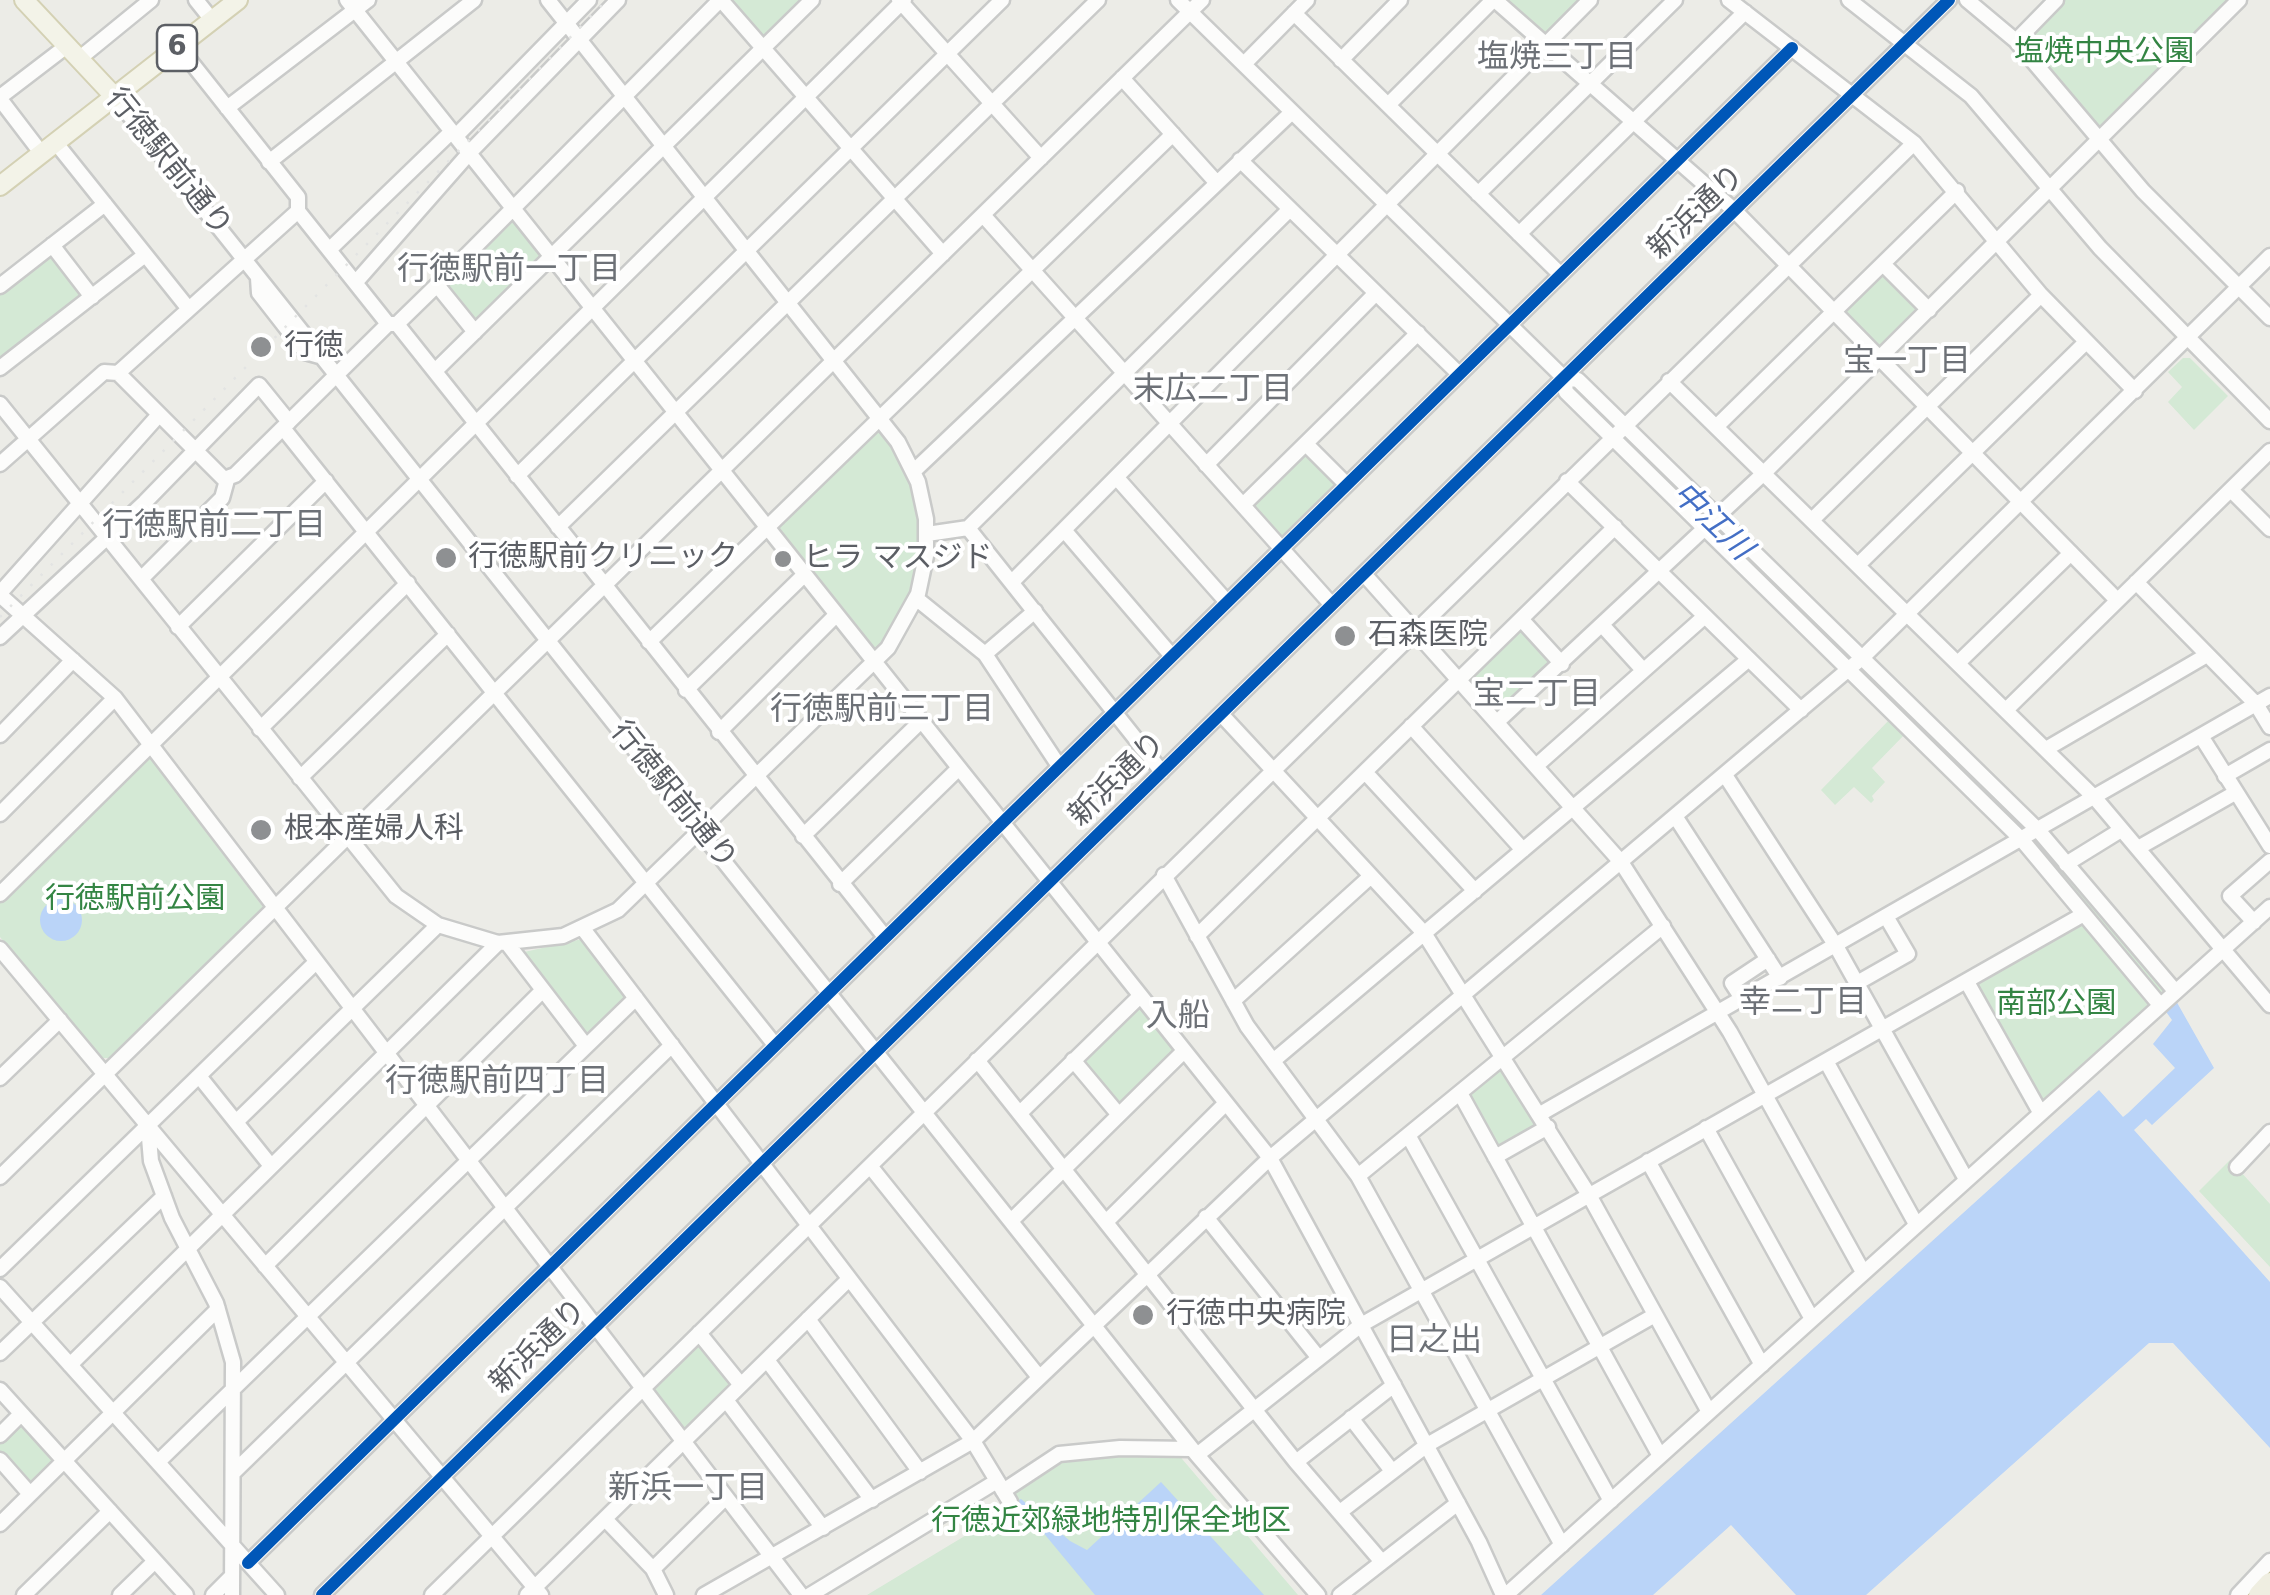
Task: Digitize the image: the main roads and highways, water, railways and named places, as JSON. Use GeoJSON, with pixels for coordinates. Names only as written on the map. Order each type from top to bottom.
{"type":"FeatureCollection","features":[{"type":"Feature","properties":{"kind":"highway"},"geometry":{"type":"LineString","coordinates":[[2259,1595],[2270,1583]]}},
{"type":"Feature","properties":{"kind":"main road","name":"6"},"geometry":{"type":"LineString","coordinates":[[0,186],[238,0]]}},
{"type":"Feature","properties":{"kind":"main road","name":"行徳駅前通り"},"geometry":{"type":"LineString","coordinates":[[36,4],[114,96]]}},
{"type":"Feature","properties":{"kind":"water","name":"中江川"},"geometry":{"type":"Polygon","coordinates":[[[1578,384],[1852,652],[1845,660],[1570,391],[1578,384]]]}},
{"type":"Feature","properties":{"kind":"water"},"geometry":{"type":"Polygon","coordinates":[[[61,899],[76,905],[82,920],[76,935],[61,941],[46,935],[40,920],[46,905],[61,899]]]}},
{"type":"Feature","properties":{"kind":"water"},"geometry":{"type":"Polygon","coordinates":[[[2175,999],[2214,1068],[2152,1125],[2146,1119],[2134,1130],[2270,1282],[2270,1448],[2173,1343],[2149,1343],[1866,1595],[1796,1595],[1731,1525],[1653,1595],[1541,1595],[2099,1090],[2123,1117],[2128,1113],[2175,1068],[2153,1044],[2172,1020],[2164,1009],[2175,999]]]}},
{"type":"Feature","properties":{"kind":"water"},"geometry":{"type":"Polygon","coordinates":[[[1161,1482],[1264,1595],[1095,1595],[1017,1501],[1021,1499],[1070,1541],[1087,1550],[1161,1482]]]}},
{"type":"Feature","properties":{"kind":"railway"},"geometry":{"type":"LineString","coordinates":[[0,617],[607,0]]}},
{"type":"Feature","properties":{"kind":"place","name":"行徳"},"geometry":{"type":"Point","coordinates":[261,347]}},
{"type":"Feature","properties":{"kind":"place","name":"行徳駅前クリニック"},"geometry":{"type":"Point","coordinates":[446,558]}},
{"type":"Feature","properties":{"kind":"place","name":"ヒラ マスジド"},"geometry":{"type":"Point","coordinates":[783,559]}},
{"type":"Feature","properties":{"kind":"place","name":"石森医院"},"geometry":{"type":"Point","coordinates":[1345,636]}},
{"type":"Feature","properties":{"kind":"place","name":"根本産婦人科"},"geometry":{"type":"Point","coordinates":[261,830]}},
{"type":"Feature","properties":{"kind":"place","name":"行徳中央病院"},"geometry":{"type":"Point","coordinates":[1143,1315]}},
{"type":"Feature","properties":{"kind":"district","name":"塩焼三丁目"},"geometry":{"type":"Point","coordinates":[1557,59]}},
{"type":"Feature","properties":{"kind":"district","name":"行徳駅前一丁目"},"geometry":{"type":"Point","coordinates":[509,271]}},
{"type":"Feature","properties":{"kind":"district","name":"宝一丁目"},"geometry":{"type":"Point","coordinates":[1907,363]}},
{"type":"Feature","properties":{"kind":"district","name":"末広二丁目"},"geometry":{"type":"Point","coordinates":[1213,391]}},
{"type":"Feature","properties":{"kind":"district","name":"行徳駅前二丁目"},"geometry":{"type":"Point","coordinates":[214,527]}},
{"type":"Feature","properties":{"kind":"district","name":"宝二丁目"},"geometry":{"type":"Point","coordinates":[1537,696]}},
{"type":"Feature","properties":{"kind":"district","name":"行徳駅前三丁目"},"geometry":{"type":"Point","coordinates":[882,711]}},
{"type":"Feature","properties":{"kind":"district","name":"幸二丁目"},"geometry":{"type":"Point","coordinates":[1803,1004]}},
{"type":"Feature","properties":{"kind":"district","name":"入船"},"geometry":{"type":"Point","coordinates":[1178,1018]}},
{"type":"Feature","properties":{"kind":"district","name":"行徳駅前四丁目"},"geometry":{"type":"Point","coordinates":[497,1083]}},
{"type":"Feature","properties":{"kind":"district","name":"日之出"},"geometry":{"type":"Point","coordinates":[1434,1342]}},
{"type":"Feature","properties":{"kind":"district","name":"新浜一丁目"},"geometry":{"type":"Point","coordinates":[688,1490]}},
{"type":"Feature","properties":{"kind":"park label","name":"塩焼中央公園"},"geometry":{"type":"Point","coordinates":[2104,53]}},
{"type":"Feature","properties":{"kind":"park label","name":"行徳駅前公園"},"geometry":{"type":"Point","coordinates":[135,900]}},
{"type":"Feature","properties":{"kind":"park label","name":"南部公園"},"geometry":{"type":"Point","coordinates":[2056,1005]}},
{"type":"Feature","properties":{"kind":"park label","name":"行徳近郊緑地特別保全地区"},"geometry":{"type":"Point","coordinates":[1111,1522]}}]}
